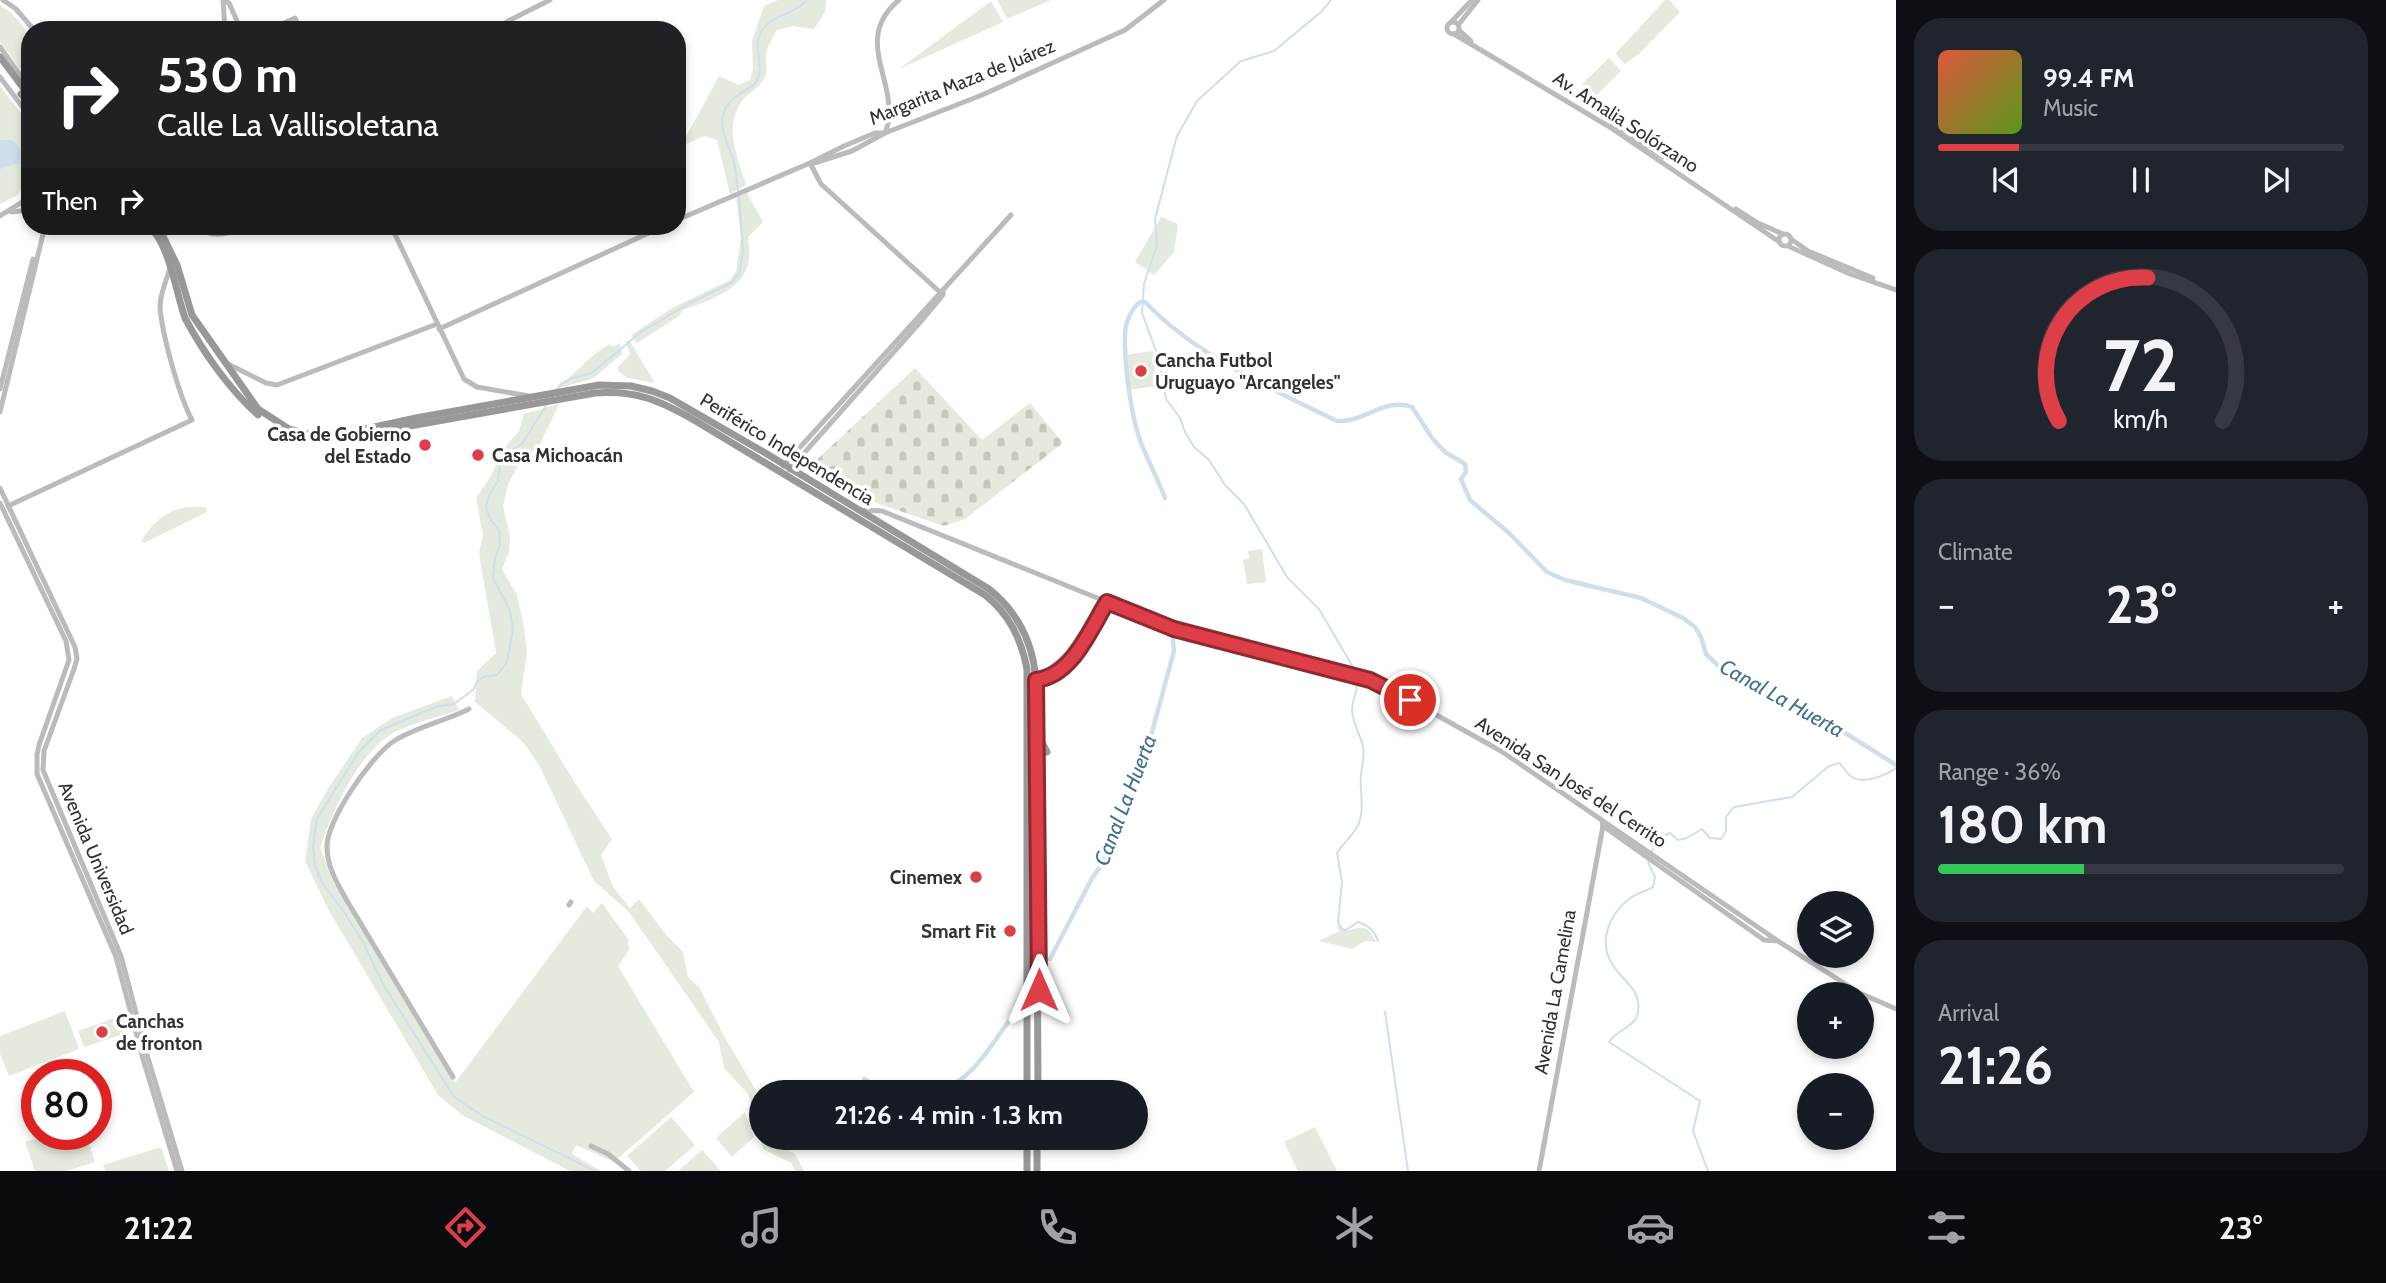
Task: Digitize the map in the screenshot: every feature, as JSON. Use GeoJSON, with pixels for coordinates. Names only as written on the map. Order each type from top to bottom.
{"type":"FeatureCollection","features":[{"type":"Feature","properties":{"kind":"highway"},"geometry":{"type":"LineString","coordinates":[[0,57],[21,85]]}},
{"type":"Feature","properties":{"kind":"highway"},"geometry":{"type":"LineString","coordinates":[[0,65],[21,92]]}},
{"type":"Feature","properties":{"kind":"highway","name":"Periférico Independencia"},"geometry":{"type":"LineString","coordinates":[[156,235],[170,269],[184,318],[197,340],[248,405],[271,425],[295,437],[312,440],[342,438],[551,397],[610,392],[649,397],[667,404],[985,594],[1007,616],[1032,677],[1037,734],[1038,1080]]}},
{"type":"Feature","properties":{"kind":"highway","name":"Periférico Independencia"},"geometry":{"type":"LineString","coordinates":[[162,235],[177,265],[191,315],[250,400],[264,415],[289,429],[315,436],[342,434],[416,418],[540,400]]}},
{"type":"Feature","properties":{"kind":"highway","name":"Periférico Independencia"},"geometry":{"type":"LineString","coordinates":[[551,397],[561,392],[599,385],[631,386],[652,391],[694,411],[996,594],[1012,612],[1032,649],[1027,1080]]}},
{"type":"Feature","properties":{"kind":"highway"},"geometry":{"type":"LineString","coordinates":[[1037,734],[1047,752]]}},
{"type":"Feature","properties":{"kind":"highway"},"geometry":{"type":"LineString","coordinates":[[1027,1150],[1027,1171]]}},
{"type":"Feature","properties":{"kind":"highway"},"geometry":{"type":"LineString","coordinates":[[1037,1150],[1037,1171]]}},
{"type":"Feature","properties":{"kind":"street"},"geometry":{"type":"LineString","coordinates":[[4,0],[26,21]]}},
{"type":"Feature","properties":{"kind":"street"},"geometry":{"type":"LineString","coordinates":[[223,0],[224,21]]}},
{"type":"Feature","properties":{"kind":"street"},"geometry":{"type":"LineString","coordinates":[[223,0],[229,3],[237,21]]}},
{"type":"Feature","properties":{"kind":"street"},"geometry":{"type":"LineString","coordinates":[[508,21],[550,0]]}},
{"type":"Feature","properties":{"kind":"street"},"geometry":{"type":"LineString","coordinates":[[885,133],[890,103],[877,51],[877,37],[884,15],[899,0]]}},
{"type":"Feature","properties":{"kind":"street","name":"Margarita Maza de Juárez"},"geometry":{"type":"LineString","coordinates":[[815,161],[876,140],[885,133],[982,95],[1125,30],[1164,0]]}},
{"type":"Feature","properties":{"kind":"street"},"geometry":{"type":"LineString","coordinates":[[1472,0],[1447,26],[1447,30],[1457,29],[1478,0]]}},
{"type":"Feature","properties":{"kind":"street"},"geometry":{"type":"LineString","coordinates":[[1451,22],[1457,29]]}},
{"type":"Feature","properties":{"kind":"street","name":"Av. Amalia Solórzano"},"geometry":{"type":"LineString","coordinates":[[1457,29],[1481,47],[1624,132],[1754,222],[1783,234]]}},
{"type":"Feature","properties":{"kind":"street","name":"Av. Amalia Solórzano"},"geometry":{"type":"LineString","coordinates":[[1457,29],[1608,126],[1778,241]]}},
{"type":"Feature","properties":{"kind":"street"},"geometry":{"type":"LineString","coordinates":[[0,47],[21,76]]}},
{"type":"Feature","properties":{"kind":"street"},"geometry":{"type":"LineString","coordinates":[[0,77],[21,105]]}},
{"type":"Feature","properties":{"kind":"street","name":"Margarita Maza de Juárez"},"geometry":{"type":"LineString","coordinates":[[686,216],[875,133],[885,133]]}},
{"type":"Feature","properties":{"kind":"street"},"geometry":{"type":"LineString","coordinates":[[815,161],[816,177],[942,292]]}},
{"type":"Feature","properties":{"kind":"street"},"geometry":{"type":"LineString","coordinates":[[0,216],[21,203]]}},
{"type":"Feature","properties":{"kind":"street"},"geometry":{"type":"LineString","coordinates":[[8,212],[21,211]]}},
{"type":"Feature","properties":{"kind":"street"},"geometry":{"type":"LineString","coordinates":[[781,473],[1011,215]]}},
{"type":"Feature","properties":{"kind":"street"},"geometry":{"type":"LineString","coordinates":[[1783,234],[1787,234],[1808,251],[1896,288],[1850,274],[1788,246],[1781,246],[1778,241],[1783,234]]}},
{"type":"Feature","properties":{"kind":"street"},"geometry":{"type":"LineString","coordinates":[[0,412],[41,235]]}},
{"type":"Feature","properties":{"kind":"street"},"geometry":{"type":"LineString","coordinates":[[395,235],[460,374],[469,384],[477,387],[540,400]]}},
{"type":"Feature","properties":{"kind":"street"},"geometry":{"type":"LineString","coordinates":[[224,362],[266,383],[277,385],[438,326],[644,235]]}},
{"type":"Feature","properties":{"kind":"street"},"geometry":{"type":"LineString","coordinates":[[1788,246],[1791,239]]}},
{"type":"Feature","properties":{"kind":"street"},"geometry":{"type":"LineString","coordinates":[[3,507],[192,420],[167,343],[160,305],[170,269]]}},
{"type":"Feature","properties":{"kind":"street"},"geometry":{"type":"LineString","coordinates":[[164,289],[169,288],[176,292]]}},
{"type":"Feature","properties":{"kind":"street"},"geometry":{"type":"LineString","coordinates":[[0,357],[11,356]]}},
{"type":"Feature","properties":{"kind":"street"},"geometry":{"type":"LineString","coordinates":[[0,389],[11,356]]}},
{"type":"Feature","properties":{"kind":"street","name":"Avenida Universidad"},"geometry":{"type":"LineString","coordinates":[[0,488],[3,507],[60,628],[68,652],[69,660],[37,755],[37,774],[116,957],[177,1171]]}},
{"type":"Feature","properties":{"kind":"street","name":"Avenida Universidad"},"geometry":{"type":"LineString","coordinates":[[3,507],[75,647],[77,659],[44,751],[42,761],[45,779],[121,956],[182,1171]]}},
{"type":"Feature","properties":{"kind":"street","name":"Avenida San José del Cerrito"},"geometry":{"type":"LineString","coordinates":[[859,510],[883,512],[1174,629],[1370,680],[1501,751],[1602,819],[1647,854]]}},
{"type":"Feature","properties":{"kind":"street"},"geometry":{"type":"LineString","coordinates":[[1032,677],[1051,677],[1064,669],[1104,600]]}},
{"type":"Feature","properties":{"kind":"street"},"geometry":{"type":"LineString","coordinates":[[453,1077],[331,872],[327,847],[331,826],[360,779],[380,753],[401,737],[469,709]]}},
{"type":"Feature","properties":{"kind":"street","name":"Avenida La Camelina"},"geometry":{"type":"LineString","coordinates":[[1539,1171],[1603,827],[1602,819]]}},
{"type":"Feature","properties":{"kind":"street","name":"Avenida San José del Cerrito"},"geometry":{"type":"LineString","coordinates":[[1603,827],[1654,858],[1766,937],[1778,941],[1843,982]]}},
{"type":"Feature","properties":{"kind":"street","name":"Avenida San José del Cerrito"},"geometry":{"type":"LineString","coordinates":[[1874,999],[1896,1009]]}},
{"type":"Feature","properties":{"kind":"street"},"geometry":{"type":"LineString","coordinates":[[591,1146],[608,1154],[629,1171]]}},
{"type":"Feature","properties":{"kind":"green space"},"geometry":{"type":"Polygon","coordinates":[[[778,0],[826,0],[825,12],[814,29],[793,26],[777,30],[770,42],[766,55],[765,77],[742,101],[733,122],[736,153],[746,185],[730,194],[717,140],[705,136],[686,144],[686,137],[719,76],[738,85],[750,80],[753,69],[752,41],[764,6],[778,0]]]}},
{"type":"Feature","properties":{"kind":"green space"},"geometry":{"type":"Polygon","coordinates":[[[997,0],[1051,0],[1007,19],[997,0]]]}},
{"type":"Feature","properties":{"kind":"green space"},"geometry":{"type":"Polygon","coordinates":[[[1665,0],[1669,0],[1680,12],[1639,54],[1625,64],[1616,53],[1665,0]]]}},
{"type":"Feature","properties":{"kind":"green space"},"geometry":{"type":"Polygon","coordinates":[[[991,1],[1003,22],[899,69],[991,1]]]}},
{"type":"Feature","properties":{"kind":"green space"},"geometry":{"type":"Polygon","coordinates":[[[0,5],[21,24],[21,70],[0,42],[0,5]]]}},
{"type":"Feature","properties":{"kind":"green space"},"geometry":{"type":"Polygon","coordinates":[[[1609,58],[1621,71],[1597,95],[1582,84],[1609,58]]]}},
{"type":"Feature","properties":{"kind":"green space"},"geometry":{"type":"Polygon","coordinates":[[[0,86],[21,113],[21,190],[0,204],[0,86]]]}},
{"type":"Feature","properties":{"kind":"green space"},"geometry":{"type":"Polygon","coordinates":[[[747,193],[763,222],[748,237],[749,260],[740,280],[723,293],[683,310],[679,316],[637,343],[631,335],[674,307],[730,280],[736,272],[741,237],[736,198],[747,193]]]}},
{"type":"Feature","properties":{"kind":"green space"},"geometry":{"type":"Polygon","coordinates":[[[1161,217],[1178,224],[1174,252],[1154,275],[1135,262],[1161,217]]]}},
{"type":"Feature","properties":{"kind":"green space"},"geometry":{"type":"Polygon","coordinates":[[[629,340],[655,383],[628,378],[619,372],[618,367],[630,354],[626,342],[629,340]]]}},
{"type":"Feature","properties":{"kind":"green space"},"geometry":{"type":"Polygon","coordinates":[[[620,343],[622,354],[592,379],[555,389],[602,349],[610,344],[613,347],[620,343]]]}},
{"type":"Feature","properties":{"kind":"green space","name":"Cancha Futbol Uruguayo \"Arcangeles\""},"geometry":{"type":"Polygon","coordinates":[[[1153,351],[1156,386],[1129,390],[1125,355],[1153,351]]]}},
{"type":"Feature","properties":{"kind":"green space"},"geometry":{"type":"Polygon","coordinates":[[[915,368],[982,440],[1030,403],[1063,443],[965,519],[944,526],[862,498],[809,467],[915,368]]]}},
{"type":"Feature","properties":{"kind":"green space"},"geometry":{"type":"Polygon","coordinates":[[[559,404],[540,444],[518,465],[508,485],[503,506],[510,537],[509,552],[502,569],[517,595],[527,653],[521,694],[612,839],[601,855],[613,887],[630,908],[639,899],[683,952],[688,977],[699,987],[750,1080],[749,1098],[724,1068],[719,1042],[629,912],[594,881],[539,765],[523,742],[475,702],[477,671],[496,653],[479,553],[483,535],[476,498],[491,476],[504,448],[519,431],[524,414],[559,404]]]}},
{"type":"Feature","properties":{"kind":"green space"},"geometry":{"type":"Polygon","coordinates":[[[186,507],[205,507],[207,512],[144,543],[141,541],[159,519],[186,507]]]}},
{"type":"Feature","properties":{"kind":"green space"},"geometry":{"type":"Polygon","coordinates":[[[1262,549],[1266,582],[1247,584],[1243,560],[1251,558],[1248,551],[1262,549]]]}},
{"type":"Feature","properties":{"kind":"green space"},"geometry":{"type":"Polygon","coordinates":[[[452,696],[459,710],[397,731],[371,751],[349,782],[320,848],[333,881],[455,1083],[587,906],[593,913],[602,903],[628,939],[629,950],[618,966],[694,1092],[614,1162],[576,1145],[572,1154],[601,1171],[570,1171],[462,1115],[438,1095],[328,909],[305,861],[311,819],[362,738],[392,718],[452,696]]]}},
{"type":"Feature","properties":{"kind":"green space"},"geometry":{"type":"Polygon","coordinates":[[[1337,925],[1345,931],[1366,929],[1376,942],[1365,941],[1352,949],[1319,941],[1339,931],[1337,925]]]}},
{"type":"Feature","properties":{"kind":"green space"},"geometry":{"type":"Polygon","coordinates":[[[65,1011],[79,1049],[53,1059],[21,1059],[21,1071],[9,1076],[0,1054],[0,1036],[65,1011]]]}},
{"type":"Feature","properties":{"kind":"green space","name":"Canchas de fronton"},"geometry":{"type":"Polygon","coordinates":[[[120,1016],[126,1033],[84,1047],[78,1031],[120,1016]]]}},
{"type":"Feature","properties":{"kind":"green space"},"geometry":{"type":"Polygon","coordinates":[[[745,1112],[749,1123],[749,1142],[732,1157],[716,1138],[745,1112]]]}},
{"type":"Feature","properties":{"kind":"green space"},"geometry":{"type":"Polygon","coordinates":[[[671,1117],[695,1145],[665,1171],[641,1171],[627,1156],[671,1117]]]}},
{"type":"Feature","properties":{"kind":"green space"},"geometry":{"type":"Polygon","coordinates":[[[1315,1127],[1337,1171],[1298,1171],[1284,1142],[1315,1127]]]}},
{"type":"Feature","properties":{"kind":"green space"},"geometry":{"type":"Polygon","coordinates":[[[161,1147],[169,1171],[105,1171],[103,1165],[161,1147]]]}},
{"type":"Feature","properties":{"kind":"green space"},"geometry":{"type":"Polygon","coordinates":[[[28,1150],[91,1150],[95,1162],[66,1171],[35,1171],[28,1150]]]}},
{"type":"Feature","properties":{"kind":"green space"},"geometry":{"type":"Polygon","coordinates":[[[702,1150],[721,1171],[678,1171],[702,1150]]]}},
{"type":"Feature","properties":{"kind":"green space"},"geometry":{"type":"Polygon","coordinates":[[[765,1150],[788,1150],[795,1154],[804,1171],[795,1171],[791,1163],[765,1150]]]}},
{"type":"Feature","properties":{"kind":"water"},"geometry":{"type":"Polygon","coordinates":[[[0,140],[13,140],[20,149],[20,163],[0,169],[0,140]]]}},
{"type":"Feature","properties":{"kind":"waterway"},"geometry":{"type":"LineString","coordinates":[[738,191],[734,163],[723,129],[723,114],[732,100],[752,86],[759,75],[758,41],[763,29],[807,0]]}},
{"type":"Feature","properties":{"kind":"waterway"},"geometry":{"type":"LineString","coordinates":[[1331,0],[1321,12],[1274,51],[1241,61],[1197,101],[1177,136],[1155,219],[1157,245],[1144,284],[1142,313],[1159,359],[1166,399],[1180,418],[1185,432],[1194,447],[1209,460],[1225,485],[1244,504],[1287,577],[1319,609],[1357,674]]}},
{"type":"Feature","properties":{"kind":"waterway"},"geometry":{"type":"LineString","coordinates":[[556,391],[561,384],[572,378],[592,373],[641,332],[688,304],[733,282],[740,271],[743,249],[739,196]]}},
{"type":"Feature","properties":{"kind":"waterway","name":"Canal La Huerta"},"geometry":{"type":"LineString","coordinates":[[1140,302],[1131,312],[1125,330],[1129,390],[1141,443],[1165,498]]}},
{"type":"Feature","properties":{"kind":"waterway","name":"Canal La Huerta"},"geometry":{"type":"LineString","coordinates":[[1145,302],[1166,322],[1211,355],[1337,421],[1347,421],[1392,405],[1412,407],[1432,438],[1445,452],[1465,464],[1466,472],[1461,479],[1470,500],[1509,533],[1547,572],[1565,580],[1641,598],[1683,618],[1695,627],[1706,654],[1725,672],[1807,709],[1896,765]]}},
{"type":"Feature","properties":{"kind":"waterway"},"geometry":{"type":"LineString","coordinates":[[547,404],[522,444],[505,455],[500,464],[498,481],[489,495],[486,507],[499,530],[500,544],[493,578],[510,611],[513,630],[507,662],[497,675],[483,677],[474,689],[454,704],[438,706],[381,730],[358,753],[317,819],[313,847],[315,866],[323,884],[363,942],[383,984],[454,1097],[483,1116],[595,1171]]}},
{"type":"Feature","properties":{"kind":"waterway","name":"Canal La Huerta"},"geometry":{"type":"LineString","coordinates":[[1050,959],[1091,880],[1104,861],[1116,834],[1127,790],[1142,769],[1174,651],[1172,632]]}},
{"type":"Feature","properties":{"kind":"waterway"},"geometry":{"type":"LineString","coordinates":[[1357,680],[1352,711],[1364,750],[1362,811],[1357,827],[1337,853],[1342,882],[1338,922],[1342,929],[1346,930],[1358,922],[1365,925],[1373,931],[1378,941]]}},
{"type":"Feature","properties":{"kind":"waterway"},"geometry":{"type":"LineString","coordinates":[[1651,853],[1659,838],[1670,833],[1678,840],[1702,829],[1710,838],[1721,839],[1726,831],[1726,817],[1734,807],[1792,797],[1829,766],[1840,763],[1850,776],[1863,780],[1881,776],[1896,768]]}},
{"type":"Feature","properties":{"kind":"waterway"},"geometry":{"type":"LineString","coordinates":[[1648,862],[1655,877],[1653,887],[1631,897],[1623,905],[1612,919],[1606,936],[1607,953],[1611,962],[1634,990],[1638,1004],[1634,1021],[1609,1042],[1700,1101],[1693,1131],[1708,1171]]}},
{"type":"Feature","properties":{"kind":"waterway","name":"Canal La Huerta"},"geometry":{"type":"LineString","coordinates":[[959,1080],[974,1068],[1024,1002]]}},
{"type":"Feature","properties":{"kind":"waterway"},"geometry":{"type":"LineString","coordinates":[[1385,1012],[1408,1171]]}},
{"type":"Feature","properties":{"kind":"place","name":"Cancha Futbol Uruguayo \"Arcangeles\""},"geometry":{"type":"Point","coordinates":[1141,371]}},
{"type":"Feature","properties":{"kind":"place","name":"Casa de Gobierno del Estado"},"geometry":{"type":"Point","coordinates":[425,445]}},
{"type":"Feature","properties":{"kind":"place","name":"Casa Michoacán"},"geometry":{"type":"Point","coordinates":[478,455]}},
{"type":"Feature","properties":{"kind":"place","name":"Cinemex"},"geometry":{"type":"Point","coordinates":[976,877]}},
{"type":"Feature","properties":{"kind":"place","name":"Smart Fit"},"geometry":{"type":"Point","coordinates":[1010,931]}},
{"type":"Feature","properties":{"kind":"place","name":"Canchas de fronton"},"geometry":{"type":"Point","coordinates":[102,1032]}},
{"type":"Feature","properties":{"kind":"route"},"geometry":{"type":"LineString","coordinates":[[1039,990],[1036,680],[1046,679],[1064,669],[1107,602],[1174,629],[1370,680],[1410,700]]}}]}
